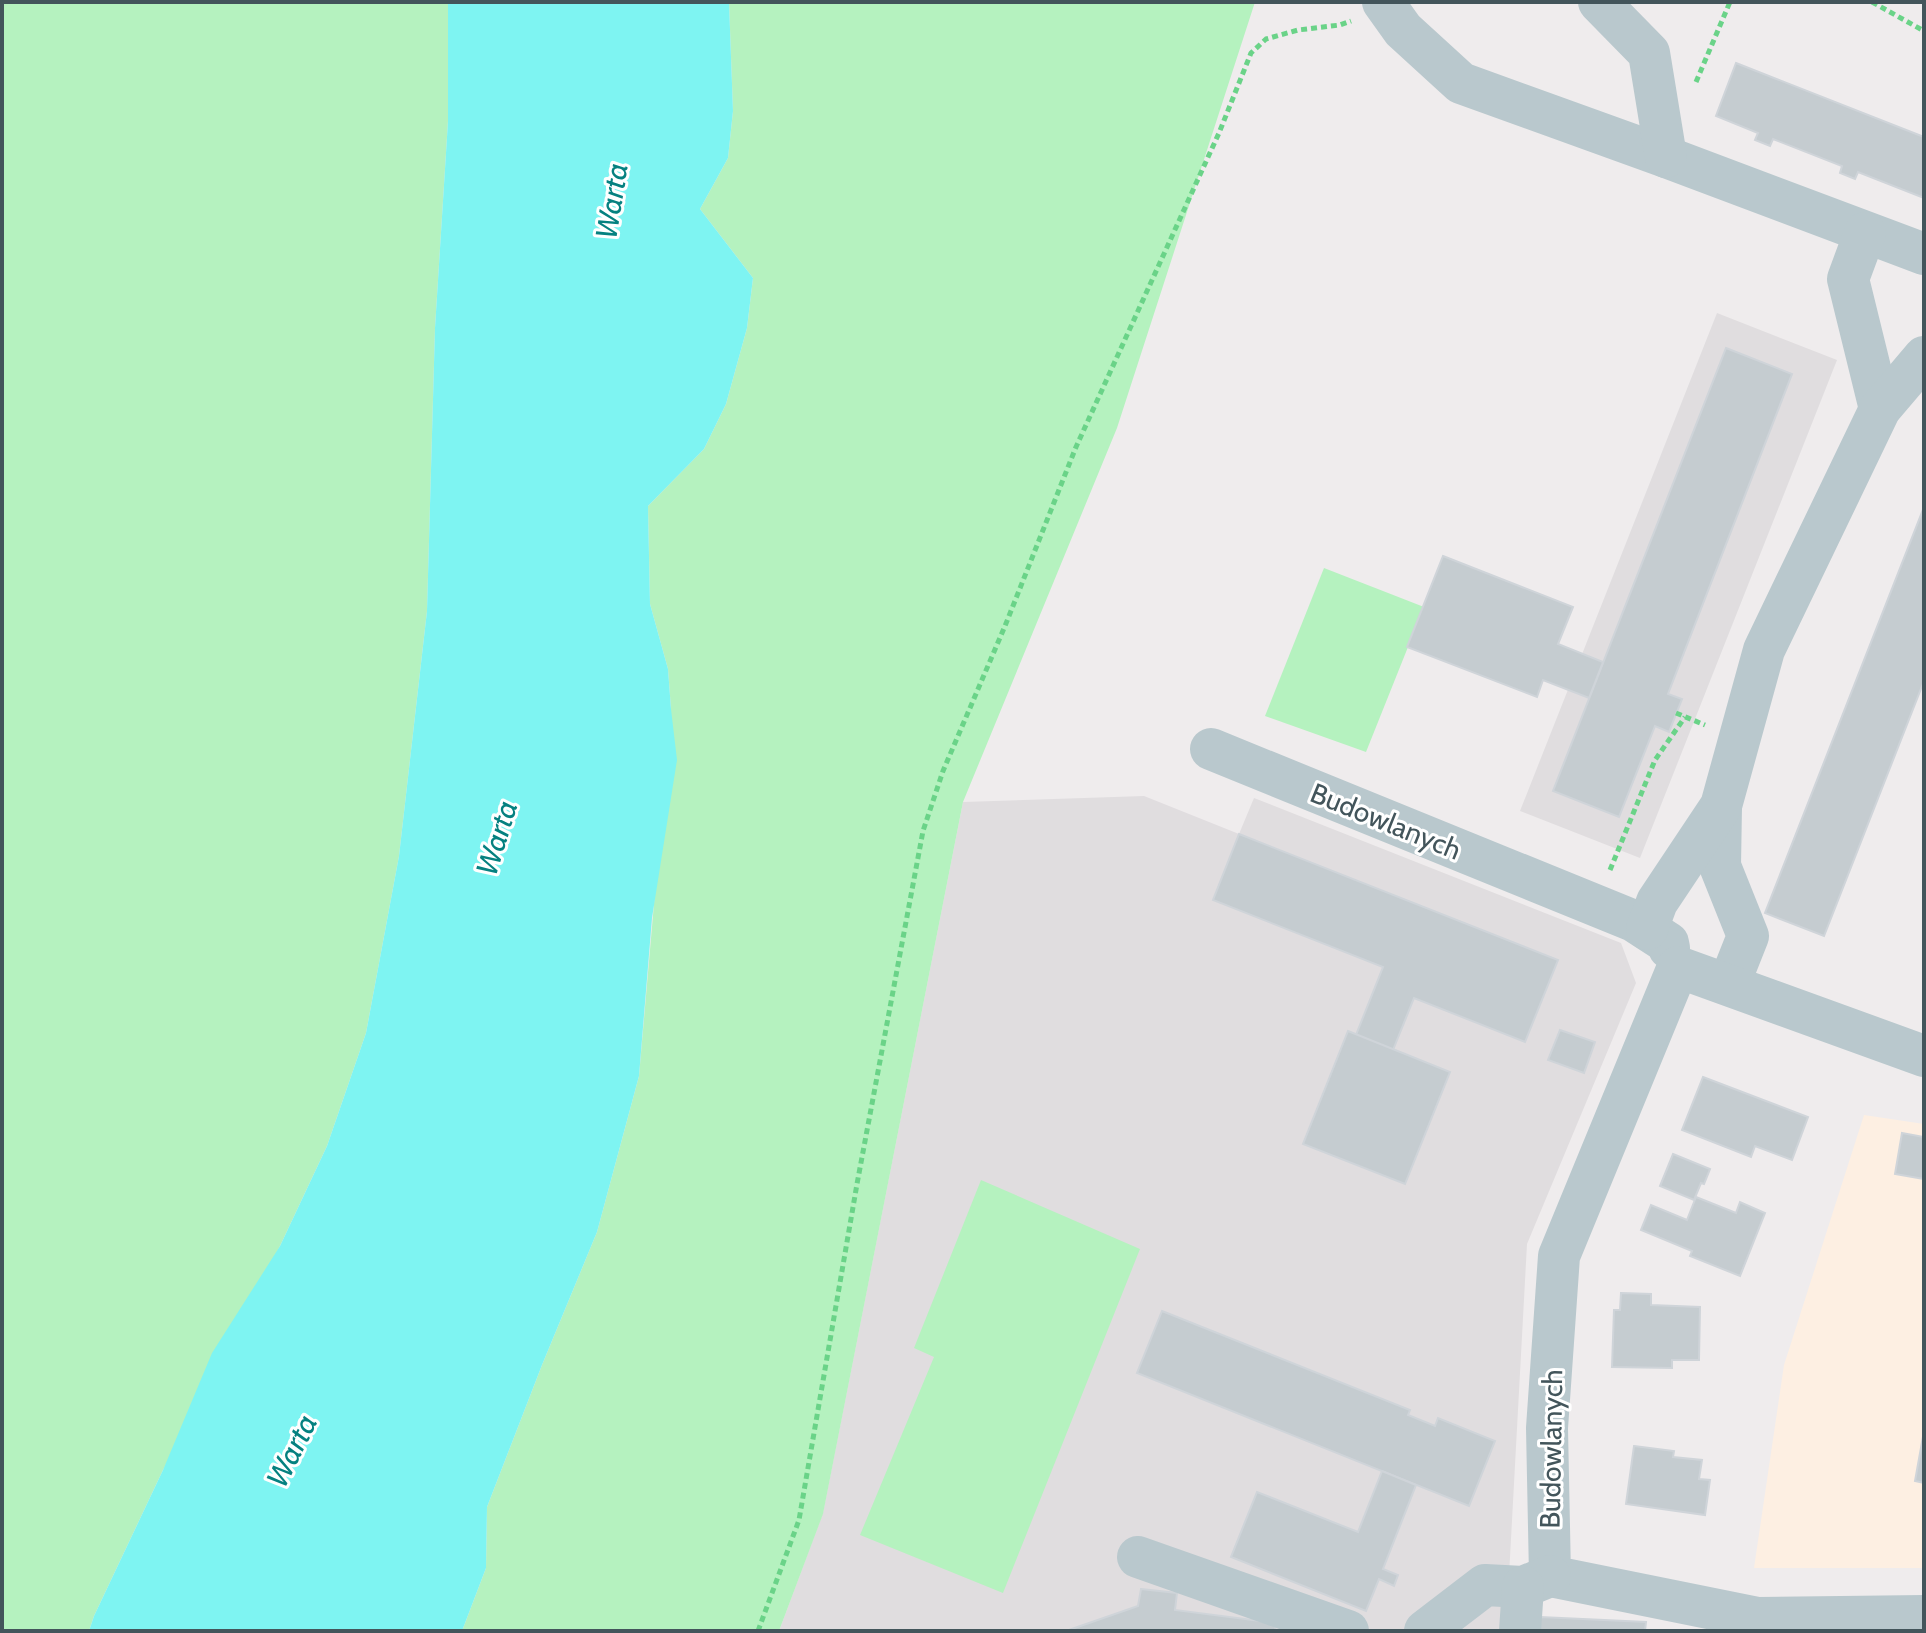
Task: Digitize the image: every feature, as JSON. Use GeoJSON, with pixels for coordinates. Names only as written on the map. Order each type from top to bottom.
{"type":"FeatureCollection","features":[{"type":"Feature","properties":{"kind":"street"},"geometry":{"type":"LineString","coordinates":[[1599,2],[1649,53],[1666,157]]}},
{"type":"Feature","properties":{"kind":"street"},"geometry":{"type":"LineString","coordinates":[[1396,10],[1461,83],[1924,254]]}},
{"type":"Feature","properties":{"kind":"street"},"geometry":{"type":"LineString","coordinates":[[1865,233],[1848,279],[1880,409]]}},
{"type":"Feature","properties":{"kind":"street"},"geometry":{"type":"LineString","coordinates":[[1729,984],[1748,936],[1720,866],[1721,806],[1764,650],[1880,409],[1924,357]]}},
{"type":"Feature","properties":{"kind":"street","name":"Budowlanych"},"geometry":{"type":"LineString","coordinates":[[1211,749],[1634,921],[1668,943],[1678,967],[1559,1256],[1536,1582],[1520,1631]]}},
{"type":"Feature","properties":{"kind":"street"},"geometry":{"type":"LineString","coordinates":[[1647,929],[1657,902],[1721,806]]}},
{"type":"Feature","properties":{"kind":"street"},"geometry":{"type":"LineString","coordinates":[[1678,967],[1924,1056]]}},
{"type":"Feature","properties":{"kind":"street"},"geometry":{"type":"LineString","coordinates":[[1138,1557],[1348,1631]]}},
{"type":"Feature","properties":{"kind":"street"},"geometry":{"type":"LineString","coordinates":[[1425,1631],[1485,1585],[1536,1582],[1758,1624],[1924,1616]]}},
{"type":"Feature","properties":{"kind":"path"},"geometry":{"type":"LineString","coordinates":[[1691,95],[1730,2]]}},
{"type":"Feature","properties":{"kind":"path"},"geometry":{"type":"LineString","coordinates":[[1872,2],[1924,31]]}},
{"type":"Feature","properties":{"kind":"path"},"geometry":{"type":"LineString","coordinates":[[758,1631],[799,1520],[857,1184],[923,831],[943,771],[1076,447],[1219,133],[1251,53],[1266,39],[1298,30],[1340,25],[1396,10]]}},
{"type":"Feature","properties":{"kind":"path"},"geometry":{"type":"LineString","coordinates":[[1607,878],[1655,760],[1685,717]]}},
{"type":"Feature","properties":{"kind":"shaded area"},"geometry":{"type":"Polygon","coordinates":[[[1717,313],[1837,360],[1640,858],[1520,811],[1717,313]]]}},
{"type":"Feature","properties":{"kind":"shaded area"},"geometry":{"type":"Polygon","coordinates":[[[1144,796],[1239,834],[1254,798],[1621,943],[1636,983],[1527,1244],[1506,1631],[1275,1631],[1276,1623],[1175,1610],[1177,1593],[1141,1589],[1138,1606],[1066,1631],[779,1631],[823,1513],[963,802],[1144,796]]]}},
{"type":"Feature","properties":{"kind":"shaded area"},"geometry":{"type":"Polygon","coordinates":[[[1864,1115],[1924,1124],[1924,1568],[1754,1568],[1784,1365],[1864,1115]]]}},
{"type":"Feature","properties":{"kind":"green space"},"geometry":{"type":"Polygon","coordinates":[[[2,2],[448,2],[448,121],[435,328],[427,611],[399,856],[366,1033],[327,1146],[280,1246],[163,1470],[89,1631],[2,1631],[2,2]]]}},
{"type":"Feature","properties":{"kind":"green space"},"geometry":{"type":"Polygon","coordinates":[[[729,2],[1255,2],[1117,428],[963,802],[823,1514],[779,1631],[462,1631],[486,1568],[487,1507],[597,1232],[639,1076],[671,709],[668,669],[650,604],[648,506],[704,449],[726,404],[747,328],[753,278],[700,209],[728,158],[733,111],[729,2]]]}},
{"type":"Feature","properties":{"kind":"green space"},"geometry":{"type":"Polygon","coordinates":[[[1324,568],[1424,607],[1366,752],[1265,716],[1324,568]]]}},
{"type":"Feature","properties":{"kind":"green space"},"geometry":{"type":"Polygon","coordinates":[[[981,1180],[1140,1249],[1003,1593],[860,1535],[934,1357],[914,1348],[981,1180]]]}},
{"type":"Feature","properties":{"kind":"water","name":"Warta"},"geometry":{"type":"Polygon","coordinates":[[[448,2],[729,2],[733,111],[728,158],[700,209],[753,278],[747,328],[726,404],[704,449],[648,506],[650,604],[668,669],[677,760],[652,918],[639,1076],[597,1232],[487,1507],[486,1568],[462,1631],[89,1631],[163,1470],[212,1353],[280,1246],[327,1146],[366,1033],[399,856],[427,611],[435,328],[448,121],[448,2]]]}},
{"type":"Feature","properties":{"kind":"building"},"geometry":{"type":"Polygon","coordinates":[[[1736,63],[1924,137],[1924,198],[1858,172],[1855,179],[1840,173],[1842,166],[1773,139],[1770,146],[1755,140],[1758,133],[1716,116],[1736,63]]]}},
{"type":"Feature","properties":{"kind":"building"},"geometry":{"type":"Polygon","coordinates":[[[1726,348],[1792,374],[1668,694],[1682,699],[1669,732],[1655,726],[1619,817],[1553,791],[1726,348]]]}},
{"type":"Feature","properties":{"kind":"building"},"geometry":{"type":"Polygon","coordinates":[[[1924,507],[1924,681],[1824,936],[1765,913],[1924,507]]]}},
{"type":"Feature","properties":{"kind":"building"},"geometry":{"type":"Polygon","coordinates":[[[1443,556],[1573,607],[1558,644],[1603,662],[1589,698],[1543,680],[1537,697],[1407,647],[1443,556]]]}},
{"type":"Feature","properties":{"kind":"building"},"geometry":{"type":"Polygon","coordinates":[[[1239,834],[1558,960],[1525,1042],[1414,998],[1393,1050],[1356,1035],[1383,967],[1213,900],[1239,834]]]}},
{"type":"Feature","properties":{"kind":"building"},"geometry":{"type":"Polygon","coordinates":[[[1560,1030],[1595,1042],[1584,1073],[1548,1060],[1560,1030]]]}},
{"type":"Feature","properties":{"kind":"building"},"geometry":{"type":"Polygon","coordinates":[[[1348,1031],[1450,1072],[1405,1184],[1303,1144],[1348,1031]]]}},
{"type":"Feature","properties":{"kind":"building"},"geometry":{"type":"Polygon","coordinates":[[[1703,1077],[1808,1117],[1792,1160],[1755,1146],[1751,1157],[1682,1130],[1703,1077]]]}},
{"type":"Feature","properties":{"kind":"building"},"geometry":{"type":"Polygon","coordinates":[[[1902,1133],[1924,1137],[1924,1179],[1895,1174],[1902,1133]]]}},
{"type":"Feature","properties":{"kind":"building"},"geometry":{"type":"Polygon","coordinates":[[[1673,1154],[1710,1169],[1694,1200],[1660,1186],[1673,1154]]]}},
{"type":"Feature","properties":{"kind":"building"},"geometry":{"type":"Polygon","coordinates":[[[1696,1197],[1736,1213],[1740,1202],[1765,1213],[1740,1276],[1690,1256],[1692,1251],[1641,1230],[1651,1205],[1687,1220],[1696,1197]]]}},
{"type":"Feature","properties":{"kind":"building"},"geometry":{"type":"Polygon","coordinates":[[[1621,1293],[1651,1294],[1651,1305],[1700,1307],[1699,1360],[1672,1360],[1672,1368],[1612,1367],[1614,1310],[1620,1310],[1621,1293]]]}},
{"type":"Feature","properties":{"kind":"building"},"geometry":{"type":"Polygon","coordinates":[[[1162,1311],[1410,1410],[1408,1415],[1435,1426],[1438,1418],[1495,1441],[1469,1506],[1137,1373],[1162,1311]]]}},
{"type":"Feature","properties":{"kind":"building"},"geometry":{"type":"Polygon","coordinates":[[[1924,1431],[1924,1483],[1915,1481],[1924,1431]]]}},
{"type":"Feature","properties":{"kind":"building"},"geometry":{"type":"Polygon","coordinates":[[[1634,1446],[1674,1451],[1673,1457],[1702,1460],[1699,1479],[1710,1480],[1705,1515],[1626,1504],[1634,1446]]]}},
{"type":"Feature","properties":{"kind":"building"},"geometry":{"type":"Polygon","coordinates":[[[1382,1471],[1416,1485],[1383,1569],[1398,1575],[1394,1586],[1379,1579],[1366,1611],[1231,1557],[1257,1492],[1358,1532],[1382,1471]]]}},
{"type":"Feature","properties":{"kind":"building"},"geometry":{"type":"Polygon","coordinates":[[[1141,1589],[1177,1593],[1175,1610],[1276,1623],[1275,1631],[1066,1631],[1138,1606],[1141,1589]]]}},
{"type":"Feature","properties":{"kind":"building"},"geometry":{"type":"Polygon","coordinates":[[[1540,1617],[1646,1622],[1645,1631],[1539,1631],[1540,1617]]]}}]}
